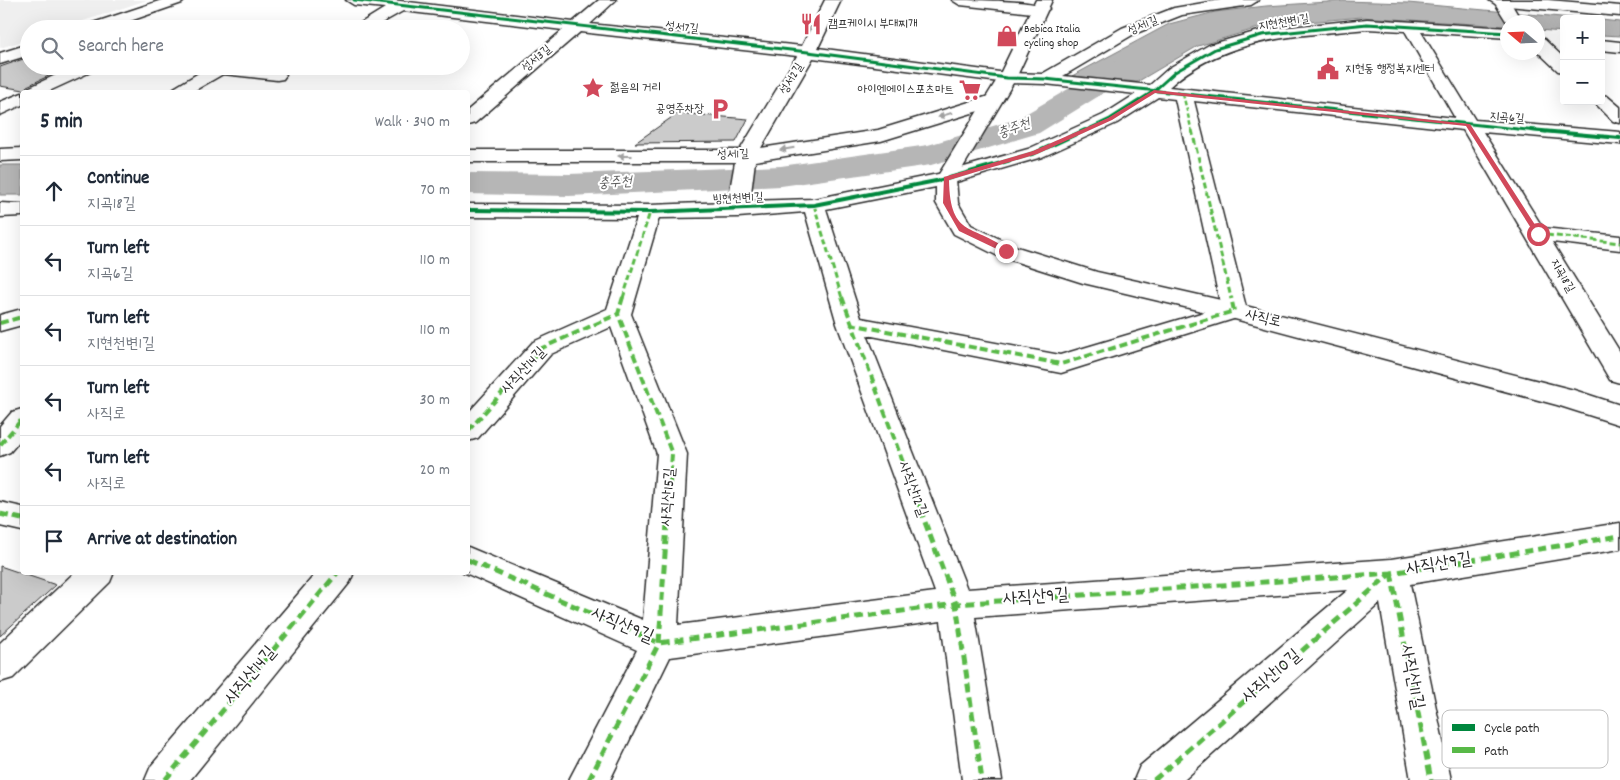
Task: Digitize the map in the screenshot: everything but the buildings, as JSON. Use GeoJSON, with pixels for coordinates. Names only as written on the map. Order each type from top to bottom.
{"type":"FeatureCollection","features":[{"type":"Feature","properties":{"kind":"street"},"geometry":{"type":"LineString","coordinates":[[117,20],[177,0]]}},
{"type":"Feature","properties":{"kind":"street","name":"성서7길"},"geometry":{"type":"LineString","coordinates":[[354,0],[576,28],[808,52],[1008,78],[1046,79]]}},
{"type":"Feature","properties":{"kind":"street","name":"성서3길"},"geometry":{"type":"LineString","coordinates":[[470,118],[608,0]]}},
{"type":"Feature","properties":{"kind":"street","name":"성서2길"},"geometry":{"type":"LineString","coordinates":[[746,156],[808,52],[833,0]]}},
{"type":"Feature","properties":{"kind":"street"},"geometry":{"type":"LineString","coordinates":[[946,179],[992,101],[1008,78],[1042,5],[960,0]]}},
{"type":"Feature","properties":{"kind":"street","name":"성서1길"},"geometry":{"type":"LineString","coordinates":[[1046,79],[1128,31],[1180,11],[1251,0]]}},
{"type":"Feature","properties":{"kind":"street"},"geometry":{"type":"LineString","coordinates":[[375,20],[400,6]]}},
{"type":"Feature","properties":{"kind":"street"},"geometry":{"type":"LineString","coordinates":[[1504,6],[1620,11]]}},
{"type":"Feature","properties":{"kind":"street","name":"지현천변1길"},"geometry":{"type":"LineString","coordinates":[[946,179],[1035,153],[1110,119],[1154,91],[1175,72],[1215,50],[1262,35],[1368,24],[1409,25],[1500,32]]}},
{"type":"Feature","properties":{"kind":"street","name":"지곡18길"},"geometry":{"type":"LineString","coordinates":[[1409,25],[1468,125],[1538,234],[1620,374]]}},
{"type":"Feature","properties":{"kind":"street"},"geometry":{"type":"LineString","coordinates":[[1545,38],[1555,39]]}},
{"type":"Feature","properties":{"kind":"street"},"geometry":{"type":"LineString","coordinates":[[1605,45],[1620,47]]}},
{"type":"Feature","properties":{"kind":"street"},"geometry":{"type":"LineString","coordinates":[[1545,49],[1560,63]]}},
{"type":"Feature","properties":{"kind":"street"},"geometry":{"type":"LineString","coordinates":[[0,59],[20,52]]}},
{"type":"Feature","properties":{"kind":"street"},"geometry":{"type":"LineString","coordinates":[[38,90],[70,75]]}},
{"type":"Feature","properties":{"kind":"street"},"geometry":{"type":"LineString","coordinates":[[183,90],[208,75]]}},
{"type":"Feature","properties":{"kind":"street"},"geometry":{"type":"LineString","coordinates":[[254,88],[277,75]]}},
{"type":"Feature","properties":{"kind":"street","name":"지곡6길"},"geometry":{"type":"LineString","coordinates":[[1046,79],[1468,125],[1620,138]]}},
{"type":"Feature","properties":{"kind":"street"},"geometry":{"type":"LineString","coordinates":[[850,324],[1061,364],[1234,312],[1183,94]]}},
{"type":"Feature","properties":{"kind":"street"},"geometry":{"type":"LineString","coordinates":[[0,109],[20,99]]}},
{"type":"Feature","properties":{"kind":"street","name":"성서1길"},"geometry":{"type":"LineString","coordinates":[[470,156],[746,156],[881,135],[992,101]]}},
{"type":"Feature","properties":{"kind":"street"},"geometry":{"type":"LineString","coordinates":[[1605,104],[1620,117]]}},
{"type":"Feature","properties":{"kind":"street"},"geometry":{"type":"LineString","coordinates":[[0,155],[20,154]]}},
{"type":"Feature","properties":{"kind":"street"},"geometry":{"type":"LineString","coordinates":[[738,210],[746,156]]}},
{"type":"Feature","properties":{"kind":"street","name":"빙현천변1길"},"geometry":{"type":"LineString","coordinates":[[471,214],[738,210],[814,205],[946,179]]}},
{"type":"Feature","properties":{"kind":"street","name":"사직로"},"geometry":{"type":"LineString","coordinates":[[946,179],[946,203],[962,229],[1006,251],[1091,278],[1234,312],[1564,397],[1620,415]]}},
{"type":"Feature","properties":{"kind":"street","name":"사직산12길"},"geometry":{"type":"LineString","coordinates":[[814,205],[850,324],[956,604],[982,780]]}},
{"type":"Feature","properties":{"kind":"street"},"geometry":{"type":"LineString","coordinates":[[0,210],[20,210]]}},
{"type":"Feature","properties":{"kind":"street"},"geometry":{"type":"LineString","coordinates":[[618,314],[650,212]]}},
{"type":"Feature","properties":{"kind":"street"},"geometry":{"type":"LineString","coordinates":[[1538,234],[1620,243]]}},
{"type":"Feature","properties":{"kind":"street","name":"사직산14길"},"geometry":{"type":"LineString","coordinates":[[470,429],[542,348],[618,314]]}},
{"type":"Feature","properties":{"kind":"street","name":"사직산15길"},"geometry":{"type":"LineString","coordinates":[[589,780],[659,643],[672,454],[618,314]]}},
{"type":"Feature","properties":{"kind":"street"},"geometry":{"type":"LineString","coordinates":[[0,323],[20,317]]}},
{"type":"Feature","properties":{"kind":"street"},"geometry":{"type":"LineString","coordinates":[[0,445],[20,421]]}},
{"type":"Feature","properties":{"kind":"street"},"geometry":{"type":"LineString","coordinates":[[0,514],[20,519]]}},
{"type":"Feature","properties":{"kind":"street","name":"사직산9길"},"geometry":{"type":"LineString","coordinates":[[470,561],[659,643],[956,604],[1391,573],[1620,536]]}},
{"type":"Feature","properties":{"kind":"street","name":"사직산10길"},"geometry":{"type":"LineString","coordinates":[[1154,780],[1391,573]]}},
{"type":"Feature","properties":{"kind":"street","name":"사직산11길"},"geometry":{"type":"LineString","coordinates":[[1391,573],[1431,780]]}},
{"type":"Feature","properties":{"kind":"street"},"geometry":{"type":"LineString","coordinates":[[0,666],[95,575]]}},
{"type":"Feature","properties":{"kind":"street","name":"사직산14길"},"geometry":{"type":"LineString","coordinates":[[165,780],[336,575]]}},
{"type":"Feature","properties":{"kind":"shaded area"},"geometry":{"type":"Polygon","coordinates":[[[0,0],[147,0],[86,20],[20,20],[20,42],[0,48],[0,0]]]}},
{"type":"Feature","properties":{"kind":"shaded area"},"geometry":{"type":"Polygon","coordinates":[[[1343,1],[1408,3],[1539,15],[1500,15],[1500,26],[1361,17],[1265,26],[1198,46],[1137,82],[1072,76],[1169,24],[1215,12],[1266,6],[1343,1]]]}},
{"type":"Feature","properties":{"kind":"shaded area"},"geometry":{"type":"Polygon","coordinates":[[[1545,16],[1560,17],[1560,32],[1545,31],[1545,16]]]}},
{"type":"Feature","properties":{"kind":"shaded area"},"geometry":{"type":"Polygon","coordinates":[[[1605,20],[1620,22],[1620,36],[1605,35],[1605,20]]]}},
{"type":"Feature","properties":{"kind":"shaded area"},"geometry":{"type":"Polygon","coordinates":[[[0,165],[20,165],[20,195],[0,195],[0,165]]]}},
{"type":"Feature","properties":{"kind":"waterway","name":"충주천"},"geometry":{"type":"LineString","coordinates":[[470,184],[569,185],[781,176],[931,155],[1028,126],[1126,67],[1148,47],[1159,43]]}},
{"type":"Feature","properties":{"kind":"marked path"},"geometry":{"type":"LineString","coordinates":[[850,324],[1061,364],[1234,311],[1183,94]]}},
{"type":"Feature","properties":{"kind":"marked path"},"geometry":{"type":"LineString","coordinates":[[814,205],[850,324],[956,604],[982,780]]}},
{"type":"Feature","properties":{"kind":"marked path"},"geometry":{"type":"LineString","coordinates":[[589,780],[659,643],[672,454],[618,314],[650,212]]}},
{"type":"Feature","properties":{"kind":"marked path"},"geometry":{"type":"LineString","coordinates":[[1538,234],[1620,243]]}},
{"type":"Feature","properties":{"kind":"marked path"},"geometry":{"type":"LineString","coordinates":[[470,429],[542,348],[618,314]]}},
{"type":"Feature","properties":{"kind":"marked path"},"geometry":{"type":"LineString","coordinates":[[0,323],[20,318]]}},
{"type":"Feature","properties":{"kind":"marked path"},"geometry":{"type":"LineString","coordinates":[[0,445],[20,421]]}},
{"type":"Feature","properties":{"kind":"marked path"},"geometry":{"type":"LineString","coordinates":[[0,514],[20,519]]}},
{"type":"Feature","properties":{"kind":"marked path"},"geometry":{"type":"LineString","coordinates":[[470,561],[659,643],[956,604],[1391,573],[1620,536]]}},
{"type":"Feature","properties":{"kind":"marked path"},"geometry":{"type":"LineString","coordinates":[[1391,573],[1431,780]]}},
{"type":"Feature","properties":{"kind":"marked path"},"geometry":{"type":"LineString","coordinates":[[1154,780],[1391,573]]}},
{"type":"Feature","properties":{"kind":"marked path"},"geometry":{"type":"LineString","coordinates":[[165,780],[336,575]]}},
{"type":"Feature","properties":{"kind":"cycle path"},"geometry":{"type":"LineString","coordinates":[[354,0],[576,27],[808,52],[1007,78],[1045,79],[1468,125],[1620,138]]}},
{"type":"Feature","properties":{"kind":"cycle path"},"geometry":{"type":"LineString","coordinates":[[470,210],[650,212],[814,205],[946,179],[1035,153],[1110,119],[1154,91],[1175,72],[1215,49],[1262,35],[1367,24],[1500,32]]}},
{"type":"Feature","properties":{"kind":"place","name":"캠프케이시 부대찌개"},"geometry":{"type":"Point","coordinates":[811,24]}},
{"type":"Feature","properties":{"kind":"place","name":"Bebica Italia cycling shop"},"geometry":{"type":"Point","coordinates":[1007,36]}},
{"type":"Feature","properties":{"kind":"place","name":"지현동 행정복지센터"},"geometry":{"type":"Point","coordinates":[1328,69]}},
{"type":"Feature","properties":{"kind":"place","name":"젊음의 거리"},"geometry":{"type":"Point","coordinates":[593,88]}},
{"type":"Feature","properties":{"kind":"place","name":"아이엔에이스포츠마트"},"geometry":{"type":"Point","coordinates":[970,90]}},
{"type":"Feature","properties":{"kind":"place","name":"공영주차장"},"geometry":{"type":"Point","coordinates":[720,109]}},
{"type":"Feature","properties":{"kind":"route"},"geometry":{"type":"LineString","coordinates":[[1006,251],[962,229],[946,203],[946,179],[1035,153],[1110,119],[1154,91],[1468,125],[1538,234]]}}]}
